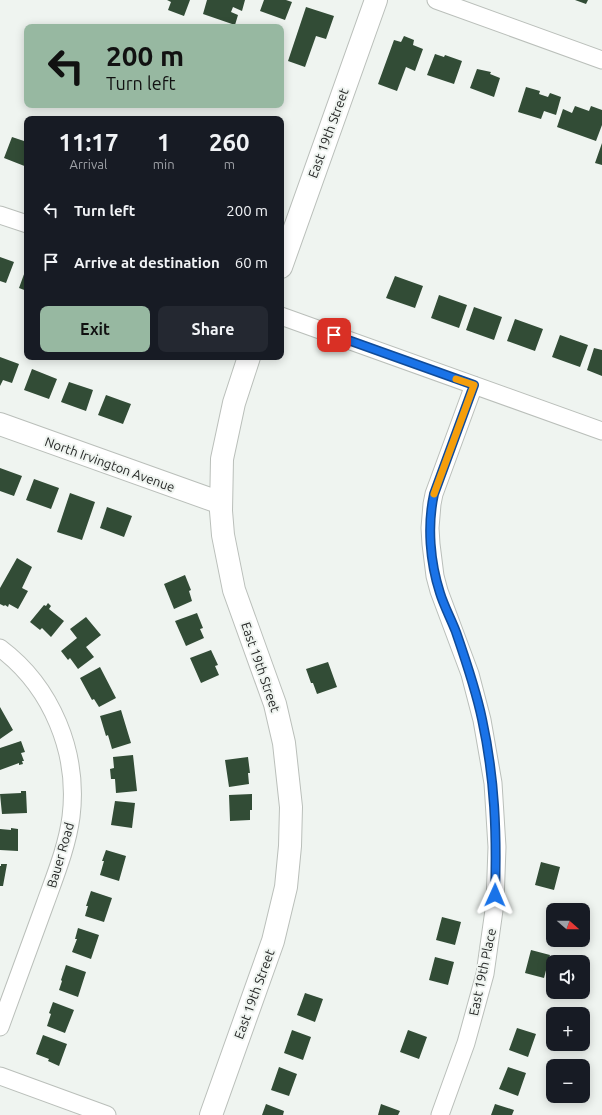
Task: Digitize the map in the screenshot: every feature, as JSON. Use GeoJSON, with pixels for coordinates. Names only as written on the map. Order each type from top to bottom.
{"type":"FeatureCollection","features":[{"type":"Feature","properties":{"kind":"street","name":"East 19th Street"},"geometry":{"type":"LineString","coordinates":[[284,259],[376,0]]}},
{"type":"Feature","properties":{"kind":"street"},"geometry":{"type":"LineString","coordinates":[[436,0],[602,60]]}},
{"type":"Feature","properties":{"kind":"street"},"geometry":{"type":"LineString","coordinates":[[0,215],[24,223]]}},
{"type":"Feature","properties":{"kind":"street"},"geometry":{"type":"LineString","coordinates":[[284,317],[602,431]]}},
{"type":"Feature","properties":{"kind":"street","name":"East 19th Street"},"geometry":{"type":"LineString","coordinates":[[211,1115],[273,941],[286,887],[290,822],[289,782],[284,743],[276,704],[234,590],[223,535],[221,503],[222,459],[227,431],[238,389],[248,360]]}},
{"type":"Feature","properties":{"kind":"street","name":"East 19th Place"},"geometry":{"type":"LineString","coordinates":[[440,1115],[466,1043],[477,1004],[488,958],[495,895],[496,823],[493,783],[487,744],[470,674],[452,621],[439,591],[433,560],[430,528],[434,494],[474,385]]}},
{"type":"Feature","properties":{"kind":"street","name":"North Irvington Avenue"},"geometry":{"type":"LineString","coordinates":[[0,424],[221,503]]}},
{"type":"Feature","properties":{"kind":"street","name":"Bauer Road"},"geometry":{"type":"LineString","coordinates":[[0,648],[29,675],[51,708],[66,746],[72,785],[71,817],[62,855],[0,1027]]}},
{"type":"Feature","properties":{"kind":"street"},"geometry":{"type":"LineString","coordinates":[[0,1076],[107,1115]]}},
{"type":"Feature","properties":{"kind":"building"},"geometry":{"type":"Polygon","coordinates":[[[167,0],[190,0],[184,16],[168,10],[171,2],[167,0]]]}},
{"type":"Feature","properties":{"kind":"building"},"geometry":{"type":"Polygon","coordinates":[[[207,0],[245,0],[242,11],[233,7],[231,12],[238,15],[235,24],[203,14],[207,0]]]}},
{"type":"Feature","properties":{"kind":"building"},"geometry":{"type":"Polygon","coordinates":[[[264,0],[286,0],[292,2],[285,20],[260,11],[264,0]]]}},
{"type":"Feature","properties":{"kind":"building"},"geometry":{"type":"Polygon","coordinates":[[[575,0],[588,0],[586,4],[575,0]]]}},
{"type":"Feature","properties":{"kind":"building"},"geometry":{"type":"Polygon","coordinates":[[[306,7],[334,16],[326,39],[316,36],[305,67],[288,61],[306,7]]]}},
{"type":"Feature","properties":{"kind":"building"},"geometry":{"type":"Polygon","coordinates":[[[404,36],[414,40],[413,45],[423,49],[415,71],[406,67],[397,91],[378,84],[394,40],[401,42],[404,36]]]}},
{"type":"Feature","properties":{"kind":"building"},"geometry":{"type":"Polygon","coordinates":[[[435,54],[444,57],[445,55],[462,61],[454,84],[427,75],[435,54]]]}},
{"type":"Feature","properties":{"kind":"building"},"geometry":{"type":"Polygon","coordinates":[[[477,69],[491,72],[490,74],[500,78],[494,97],[470,88],[477,69]]]}},
{"type":"Feature","properties":{"kind":"building"},"geometry":{"type":"Polygon","coordinates":[[[526,87],[540,91],[539,94],[548,97],[550,93],[561,97],[556,115],[544,111],[541,119],[518,112],[526,87]]]}},
{"type":"Feature","properties":{"kind":"building"},"geometry":{"type":"Polygon","coordinates":[[[575,106],[589,111],[591,106],[602,110],[602,125],[596,141],[557,127],[563,109],[572,113],[575,106]]]}},
{"type":"Feature","properties":{"kind":"building"},"geometry":{"type":"Polygon","coordinates":[[[12,137],[24,141],[24,166],[4,158],[12,137]]]}},
{"type":"Feature","properties":{"kind":"building"},"geometry":{"type":"Polygon","coordinates":[[[602,143],[602,165],[595,163],[602,143]]]}},
{"type":"Feature","properties":{"kind":"building"},"geometry":{"type":"Polygon","coordinates":[[[0,257],[14,262],[6,283],[0,281],[0,257]]]}},
{"type":"Feature","properties":{"kind":"building"},"geometry":{"type":"Polygon","coordinates":[[[24,274],[24,290],[19,288],[24,274]]]}},
{"type":"Feature","properties":{"kind":"building"},"geometry":{"type":"Polygon","coordinates":[[[395,276],[423,286],[415,308],[386,298],[395,276]]]}},
{"type":"Feature","properties":{"kind":"building"},"geometry":{"type":"Polygon","coordinates":[[[439,295],[467,305],[459,328],[431,318],[439,295]]]}},
{"type":"Feature","properties":{"kind":"building"},"geometry":{"type":"Polygon","coordinates":[[[474,307],[502,317],[494,340],[466,330],[474,307]]]}},
{"type":"Feature","properties":{"kind":"building"},"geometry":{"type":"Polygon","coordinates":[[[515,319],[543,329],[535,351],[507,341],[515,319]]]}},
{"type":"Feature","properties":{"kind":"building"},"geometry":{"type":"Polygon","coordinates":[[[560,335],[588,345],[580,367],[552,357],[560,335]]]}},
{"type":"Feature","properties":{"kind":"building"},"geometry":{"type":"Polygon","coordinates":[[[594,348],[602,350],[602,376],[587,370],[594,348]]]}},
{"type":"Feature","properties":{"kind":"building"},"geometry":{"type":"Polygon","coordinates":[[[0,357],[19,364],[12,383],[3,380],[0,386],[0,357]]]}},
{"type":"Feature","properties":{"kind":"building"},"geometry":{"type":"Polygon","coordinates":[[[32,369],[57,379],[49,399],[24,390],[32,369]]]}},
{"type":"Feature","properties":{"kind":"building"},"geometry":{"type":"Polygon","coordinates":[[[69,382],[93,390],[86,411],[61,402],[69,382]]]}},
{"type":"Feature","properties":{"kind":"building"},"geometry":{"type":"Polygon","coordinates":[[[106,395],[131,404],[123,424],[98,415],[106,395]]]}},
{"type":"Feature","properties":{"kind":"building"},"geometry":{"type":"Polygon","coordinates":[[[0,468],[22,476],[14,496],[0,491],[0,468]]]}},
{"type":"Feature","properties":{"kind":"building"},"geometry":{"type":"Polygon","coordinates":[[[34,479],[59,488],[51,509],[26,500],[34,479]]]}},
{"type":"Feature","properties":{"kind":"building"},"geometry":{"type":"Polygon","coordinates":[[[70,493],[95,502],[82,540],[57,532],[70,493]]]}},
{"type":"Feature","properties":{"kind":"building"},"geometry":{"type":"Polygon","coordinates":[[[107,507],[132,516],[124,537],[100,528],[107,507]]]}},
{"type":"Feature","properties":{"kind":"building"},"geometry":{"type":"Polygon","coordinates":[[[17,558],[32,567],[22,588],[28,591],[18,609],[9,604],[8,607],[0,604],[0,588],[17,558]]]}},
{"type":"Feature","properties":{"kind":"building"},"geometry":{"type":"Polygon","coordinates":[[[185,575],[191,590],[189,591],[192,601],[174,609],[164,584],[185,575]]]}},
{"type":"Feature","properties":{"kind":"building"},"geometry":{"type":"Polygon","coordinates":[[[48,603],[51,606],[49,609],[64,621],[51,637],[42,628],[40,630],[30,622],[44,605],[46,606],[48,603]]]}},
{"type":"Feature","properties":{"kind":"building"},"geometry":{"type":"Polygon","coordinates":[[[197,613],[203,628],[200,629],[204,638],[186,646],[175,621],[197,613]]]}},
{"type":"Feature","properties":{"kind":"building"},"geometry":{"type":"Polygon","coordinates":[[[86,617],[101,635],[86,647],[94,657],[78,669],[70,658],[68,660],[61,651],[77,638],[70,629],[86,617]]]}},
{"type":"Feature","properties":{"kind":"building"},"geometry":{"type":"Polygon","coordinates":[[[211,650],[218,665],[215,666],[219,675],[201,683],[190,658],[211,650]]]}},
{"type":"Feature","properties":{"kind":"building"},"geometry":{"type":"Polygon","coordinates":[[[328,662],[337,687],[317,694],[306,669],[328,662]]]}},
{"type":"Feature","properties":{"kind":"building"},"geometry":{"type":"Polygon","coordinates":[[[100,667],[116,698],[99,707],[94,699],[92,700],[80,678],[100,667]]]}},
{"type":"Feature","properties":{"kind":"building"},"geometry":{"type":"Polygon","coordinates":[[[0,707],[13,730],[0,739],[0,707]]]}},
{"type":"Feature","properties":{"kind":"building"},"geometry":{"type":"Polygon","coordinates":[[[121,710],[131,743],[112,749],[100,716],[121,710]]]}},
{"type":"Feature","properties":{"kind":"building"},"geometry":{"type":"Polygon","coordinates":[[[21,741],[25,752],[21,753],[24,761],[22,761],[23,764],[19,765],[19,763],[0,770],[0,748],[21,741]]]}},
{"type":"Feature","properties":{"kind":"building"},"geometry":{"type":"Polygon","coordinates":[[[133,755],[137,791],[116,793],[115,779],[111,779],[110,769],[114,768],[113,757],[133,755]]]}},
{"type":"Feature","properties":{"kind":"building"},"geometry":{"type":"Polygon","coordinates":[[[248,757],[250,773],[248,773],[249,784],[229,787],[225,760],[248,757]]]}},
{"type":"Feature","properties":{"kind":"building"},"geometry":{"type":"Polygon","coordinates":[[[21,791],[26,791],[27,813],[2,814],[0,794],[21,793],[21,791]]]}},
{"type":"Feature","properties":{"kind":"building"},"geometry":{"type":"Polygon","coordinates":[[[252,794],[252,810],[250,810],[250,820],[230,821],[229,795],[252,794]]]}},
{"type":"Feature","properties":{"kind":"building"},"geometry":{"type":"Polygon","coordinates":[[[115,801],[135,803],[132,828],[111,825],[115,801]]]}},
{"type":"Feature","properties":{"kind":"building"},"geometry":{"type":"Polygon","coordinates":[[[11,828],[18,829],[18,851],[0,850],[0,829],[11,830],[11,828]]]}},
{"type":"Feature","properties":{"kind":"building"},"geometry":{"type":"Polygon","coordinates":[[[106,850],[126,856],[119,881],[100,875],[104,861],[102,861],[106,850]]]}},
{"type":"Feature","properties":{"kind":"building"},"geometry":{"type":"Polygon","coordinates":[[[541,862],[560,867],[554,890],[535,885],[541,862]]]}},
{"type":"Feature","properties":{"kind":"building"},"geometry":{"type":"Polygon","coordinates":[[[1,864],[7,864],[3,886],[0,886],[1,864]]]}},
{"type":"Feature","properties":{"kind":"building"},"geometry":{"type":"Polygon","coordinates":[[[91,891],[112,898],[104,922],[85,916],[88,906],[86,906],[91,891]]]}},
{"type":"Feature","properties":{"kind":"building"},"geometry":{"type":"Polygon","coordinates":[[[442,917],[461,922],[455,945],[436,940],[442,917]]]}},
{"type":"Feature","properties":{"kind":"building"},"geometry":{"type":"Polygon","coordinates":[[[78,928],[99,935],[91,959],[72,952],[77,939],[75,939],[78,928]]]}},
{"type":"Feature","properties":{"kind":"building"},"geometry":{"type":"Polygon","coordinates":[[[531,950],[550,955],[546,955],[546,970],[544,978],[525,973],[531,950]]]}},
{"type":"Feature","properties":{"kind":"building"},"geometry":{"type":"Polygon","coordinates":[[[435,957],[454,962],[448,985],[429,980],[435,957]]]}},
{"type":"Feature","properties":{"kind":"building"},"geometry":{"type":"Polygon","coordinates":[[[66,965],[86,972],[78,997],[59,990],[66,965]]]}},
{"type":"Feature","properties":{"kind":"building"},"geometry":{"type":"Polygon","coordinates":[[[305,993],[323,999],[315,1022],[297,1015],[305,993]]]}},
{"type":"Feature","properties":{"kind":"building"},"geometry":{"type":"Polygon","coordinates":[[[53,1002],[74,1010],[65,1033],[47,1026],[51,1014],[49,1013],[53,1002]]]}},
{"type":"Feature","properties":{"kind":"building"},"geometry":{"type":"Polygon","coordinates":[[[517,1028],[536,1034],[528,1057],[509,1050],[517,1028]]]}},
{"type":"Feature","properties":{"kind":"building"},"geometry":{"type":"Polygon","coordinates":[[[292,1030],[311,1037],[303,1060],[284,1053],[292,1030]]]}},
{"type":"Feature","properties":{"kind":"building"},"geometry":{"type":"Polygon","coordinates":[[[408,1030],[427,1037],[419,1059],[400,1052],[408,1030]]]}},
{"type":"Feature","properties":{"kind":"building"},"geometry":{"type":"Polygon","coordinates":[[[43,1035],[67,1044],[59,1066],[48,1061],[49,1059],[36,1054],[43,1035]]]}},
{"type":"Feature","properties":{"kind":"building"},"geometry":{"type":"Polygon","coordinates":[[[279,1067],[297,1074],[289,1096],[271,1090],[279,1067]]]}},
{"type":"Feature","properties":{"kind":"building"},"geometry":{"type":"Polygon","coordinates":[[[508,1067],[526,1073],[518,1096],[499,1089],[508,1067]]]}},
{"type":"Feature","properties":{"kind":"building"},"geometry":{"type":"Polygon","coordinates":[[[266,1104],[284,1111],[283,1115],[262,1115],[266,1104]]]}},
{"type":"Feature","properties":{"kind":"building"},"geometry":{"type":"Polygon","coordinates":[[[381,1104],[400,1111],[398,1115],[378,1115],[381,1104]]]}},
{"type":"Feature","properties":{"kind":"building"},"geometry":{"type":"Polygon","coordinates":[[[495,1104],[514,1110],[512,1115],[491,1115],[495,1104]]]}},
{"type":"Feature","properties":{"kind":"slow traffic"},"geometry":{"type":"LineString","coordinates":[[434,494],[474,385],[456,379]]}},
{"type":"Feature","properties":{"kind":"route"},"geometry":{"type":"LineString","coordinates":[[334,335],[474,385],[434,494],[430,528],[435,576],[439,591],[452,621],[470,674],[487,744],[493,783],[496,823],[497,847],[495,895]]}}]}
